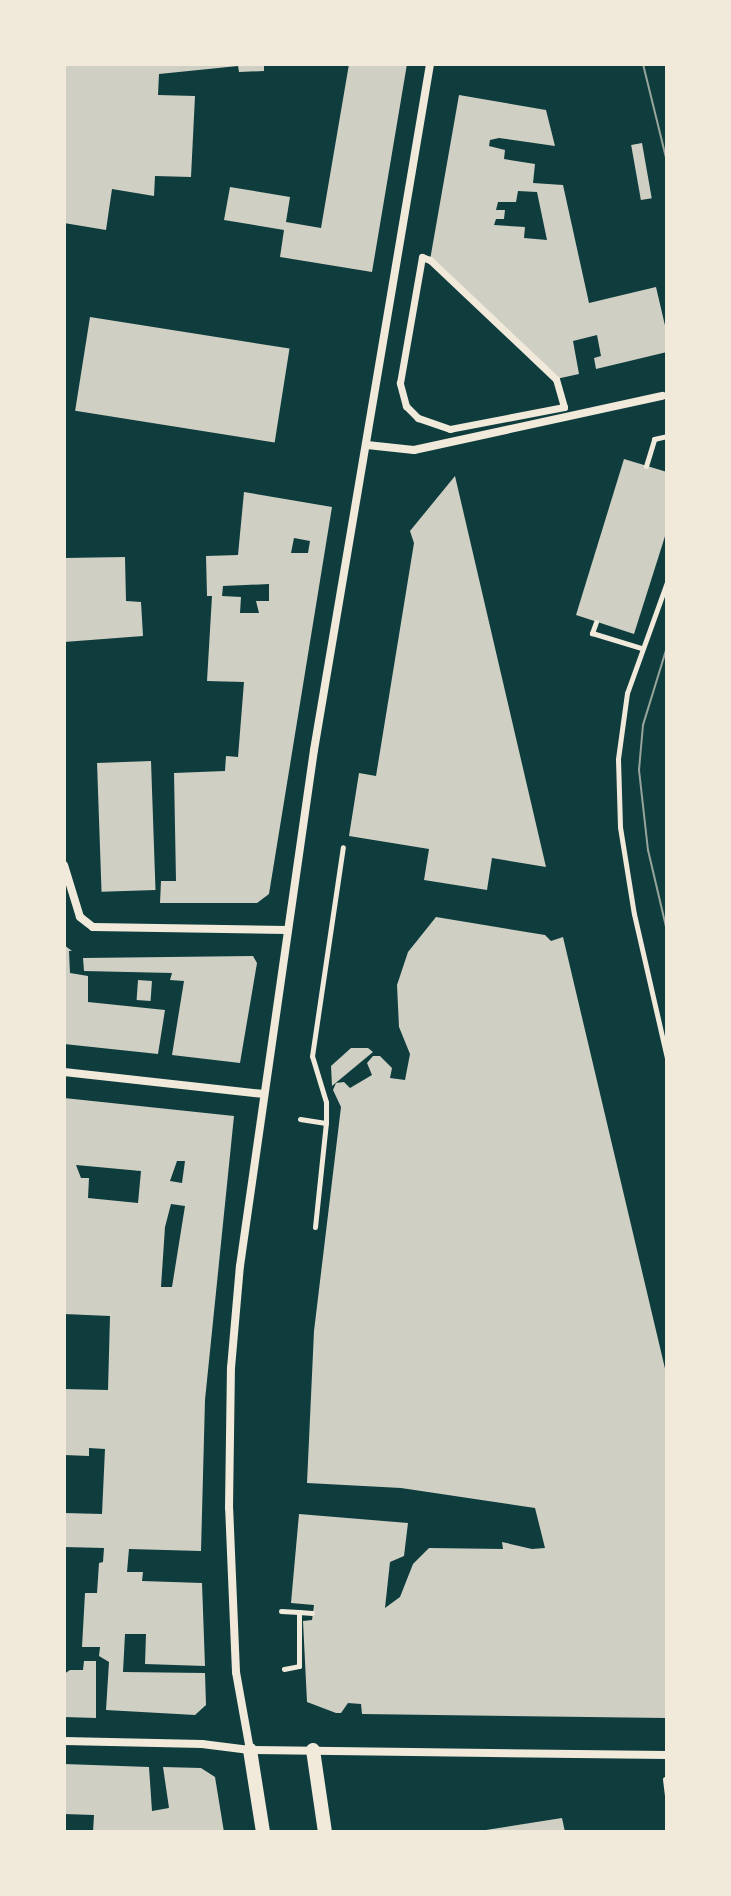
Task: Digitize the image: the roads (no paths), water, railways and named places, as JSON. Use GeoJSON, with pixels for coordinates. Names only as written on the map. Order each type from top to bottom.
{"type":"FeatureCollection","features":[{"type":"Feature","properties":{"kind":"street"},"geometry":{"type":"LineString","coordinates":[[263,1832],[236,1672],[229,1508],[230,1384],[240,1266],[262,1094],[314,750],[430,64]]}},
{"type":"Feature","properties":{"kind":"street"},"geometry":{"type":"LineString","coordinates":[[422,257],[430,260],[556,379],[564,407],[450,429],[418,418],[406,406],[400,383],[422,257]]}},
{"type":"Feature","properties":{"kind":"street"},"geometry":{"type":"LineString","coordinates":[[367,445],[414,450],[664,395]]}},
{"type":"Feature","properties":{"kind":"street"},"geometry":{"type":"LineString","coordinates":[[64,865],[80,917],[93,927],[287,930]]}},
{"type":"Feature","properties":{"kind":"street"},"geometry":{"type":"LineString","coordinates":[[64,1072],[262,1094]]}},
{"type":"Feature","properties":{"kind":"street"},"geometry":{"type":"LineString","coordinates":[[64,1741],[202,1744],[250,1750],[667,1755]]}},
{"type":"Feature","properties":{"kind":"street"},"geometry":{"type":"LineString","coordinates":[[313,1750],[325,1832]]}},
{"type":"Feature","properties":{"kind":"tram line"},"geometry":{"type":"LineString","coordinates":[[643,64],[667,162]]}},
{"type":"Feature","properties":{"kind":"tram line"},"geometry":{"type":"LineString","coordinates":[[667,647],[643,725],[639,770],[648,850],[667,931]]}},
{"type":"Feature","properties":{"kind":"tram line"},"geometry":{"type":"LineString","coordinates":[[667,746],[667,813]]}}]}
